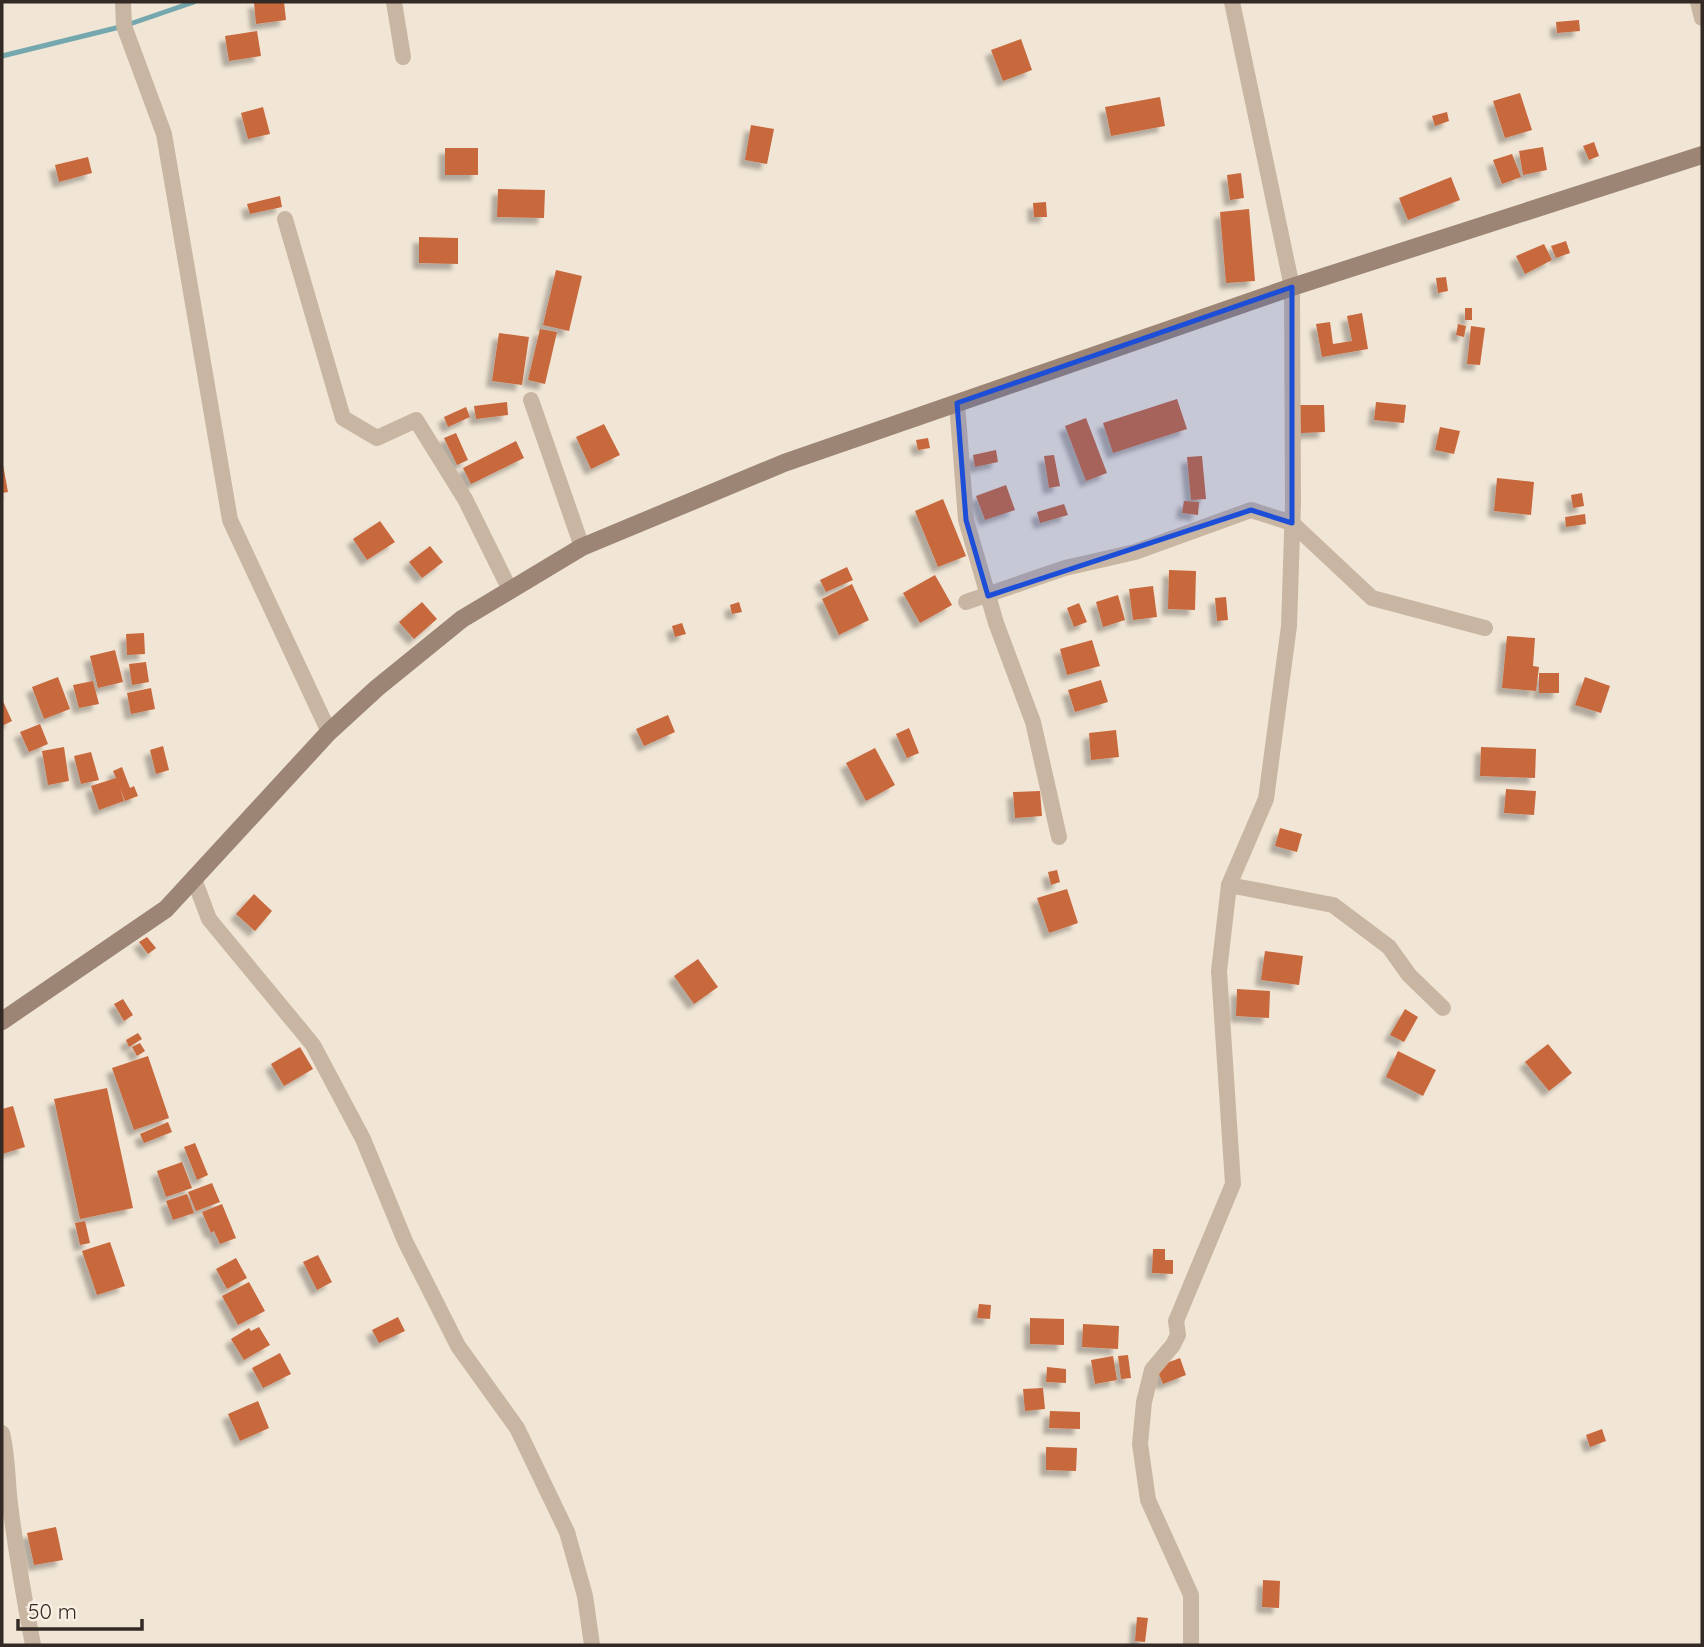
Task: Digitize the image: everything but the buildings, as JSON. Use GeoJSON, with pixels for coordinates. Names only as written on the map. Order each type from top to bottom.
{"type":"FeatureCollection","features":[{"type":"Feature","properties":{"kind":"main road"},"geometry":{"type":"LineString","coordinates":[[2,1021],[166,909],[329,732],[377,688],[462,619],[582,547],[784,463],[1292,287],[1702,155]]}},
{"type":"Feature","properties":{"kind":"street"},"geometry":{"type":"LineString","coordinates":[[123,2],[124,26],[164,134],[230,520],[329,732]]}},
{"type":"Feature","properties":{"kind":"street"},"geometry":{"type":"LineString","coordinates":[[394,2],[403,57]]}},
{"type":"Feature","properties":{"kind":"street"},"geometry":{"type":"LineString","coordinates":[[1191,1645],[1191,1595],[1149,1500],[1140,1444],[1143,1402],[1152,1370],[1178,1335],[1176,1321],[1233,1184],[1219,971],[1229,885],[1266,799],[1289,626],[1292,523],[1292,287],[1232,2]]}},
{"type":"Feature","properties":{"kind":"street"},"geometry":{"type":"LineString","coordinates":[[1698,2],[1702,18]]}},
{"type":"Feature","properties":{"kind":"street"},"geometry":{"type":"LineString","coordinates":[[285,219],[343,418],[377,438],[416,420],[465,499],[510,590]]}},
{"type":"Feature","properties":{"kind":"street"},"geometry":{"type":"LineString","coordinates":[[531,400],[582,547]]}},
{"type":"Feature","properties":{"kind":"street"},"geometry":{"type":"LineString","coordinates":[[957,403],[966,520],[988,596],[1033,722],[1059,836]]}},
{"type":"Feature","properties":{"kind":"street"},"geometry":{"type":"LineString","coordinates":[[966,602],[1065,568],[1135,552],[1251,510],[1292,523],[1372,598],[1485,628]]}},
{"type":"Feature","properties":{"kind":"street"},"geometry":{"type":"LineString","coordinates":[[194,879],[209,919],[313,1045],[363,1139],[405,1241],[458,1346],[517,1428],[567,1532],[584,1596],[592,1645]]}},
{"type":"Feature","properties":{"kind":"street"},"geometry":{"type":"LineString","coordinates":[[1229,885],[1333,905],[1389,947],[1409,975],[1443,1008]]}},
{"type":"Feature","properties":{"kind":"street"},"geometry":{"type":"LineString","coordinates":[[2,1433],[8,1455],[10,1500],[33,1645]]}},
{"type":"Feature","properties":{"kind":"highlighted area"},"geometry":{"type":"Polygon","coordinates":[[[1292,287],[1292,523],[1251,510],[988,596],[966,520],[957,403],[1292,287]]]}},
{"type":"Feature","properties":{"kind":"waterway"},"geometry":{"type":"LineString","coordinates":[[2,56],[124,26],[194,2]]}}]}
